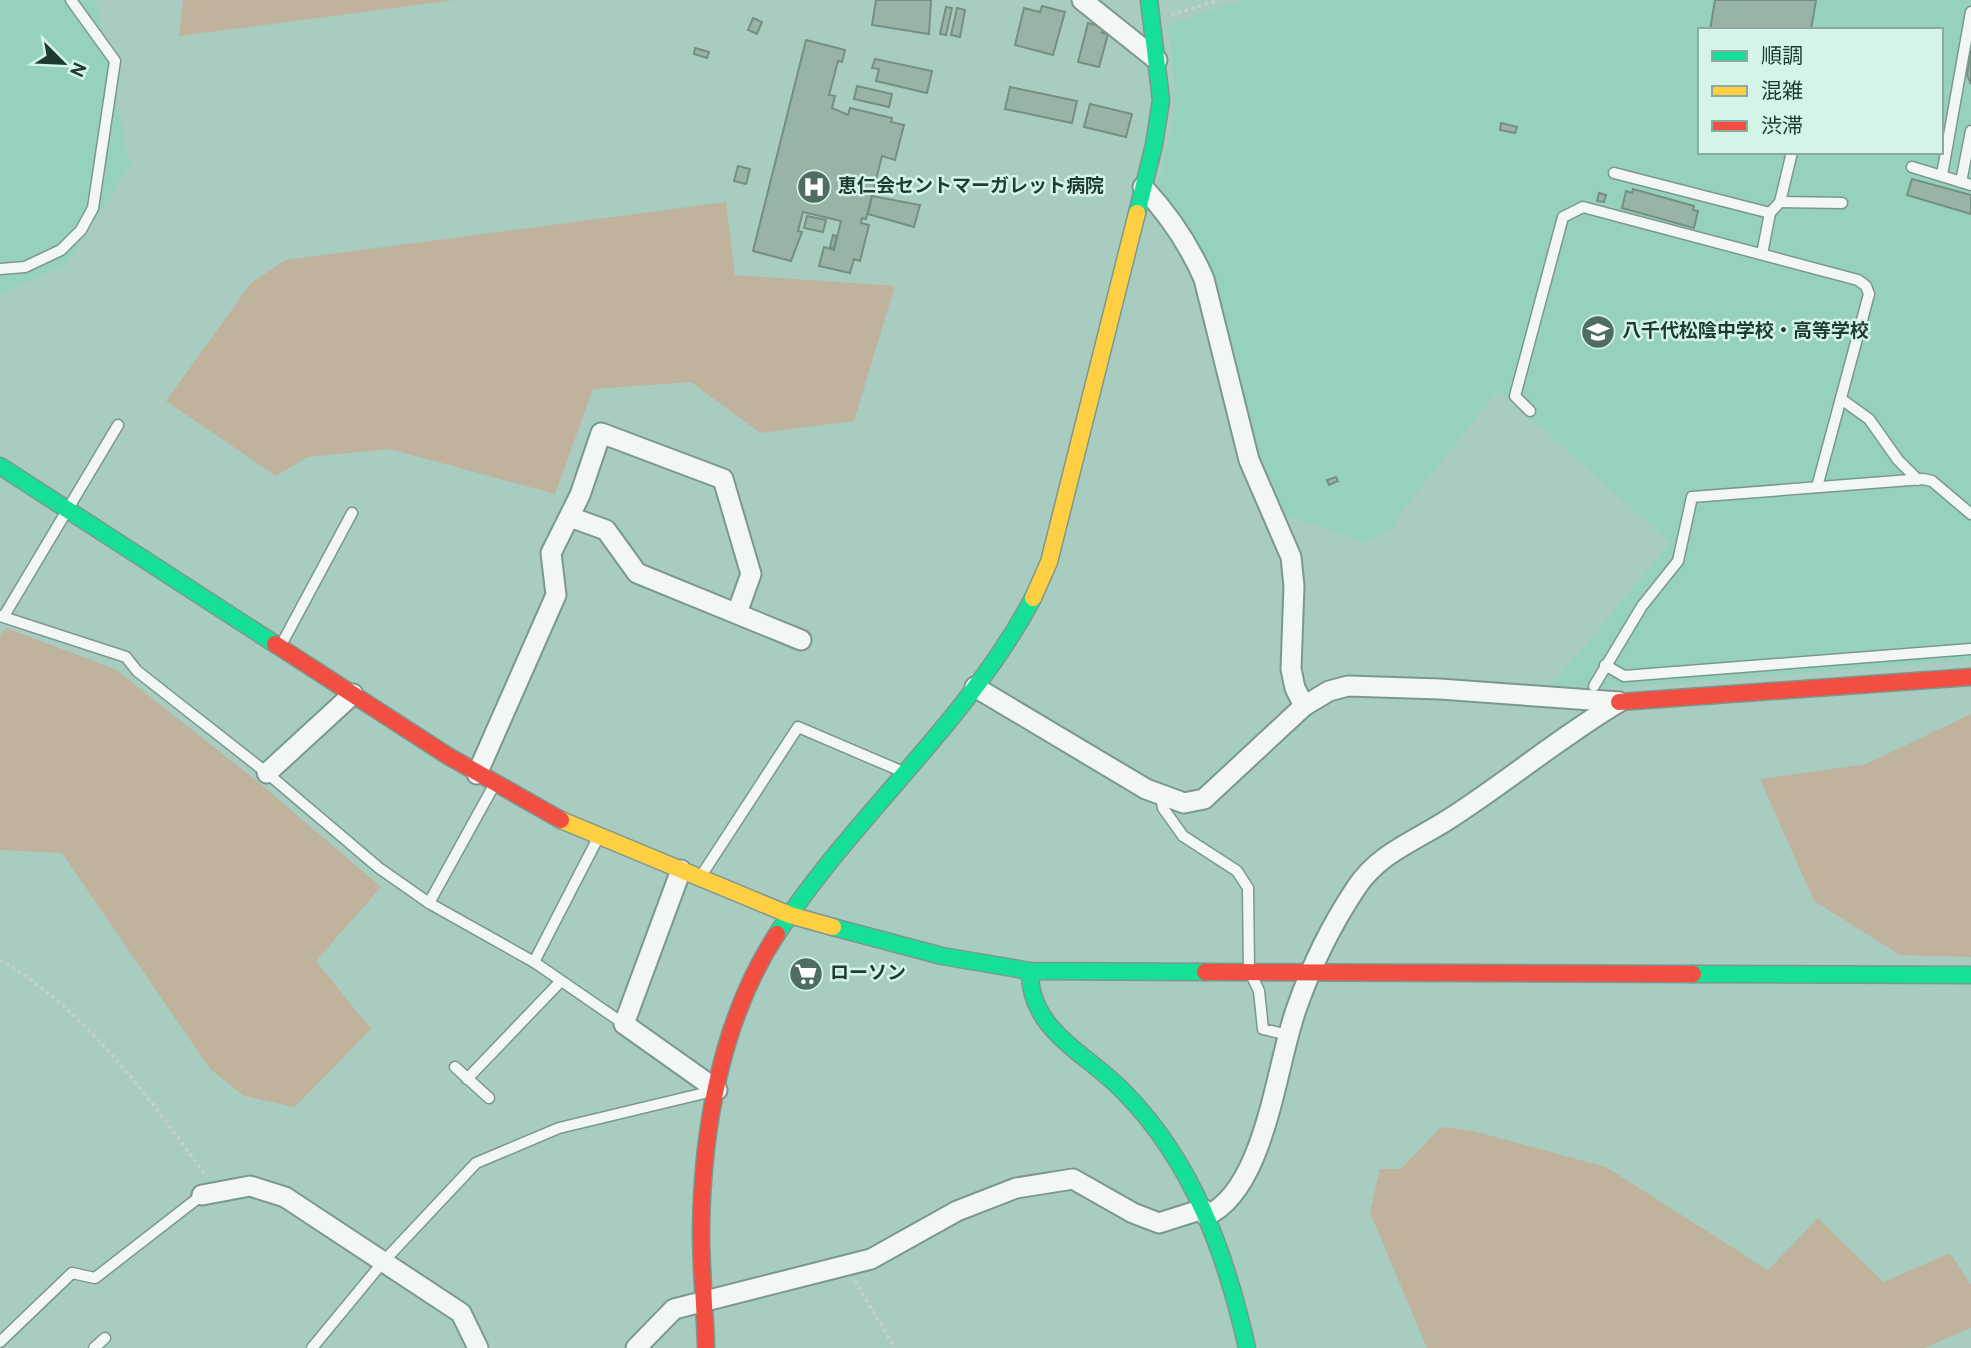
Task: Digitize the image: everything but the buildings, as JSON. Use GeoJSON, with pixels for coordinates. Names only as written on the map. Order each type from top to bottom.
{"type":"FeatureCollection","features":[{"type":"Feature","properties":{"kind":"street"},"geometry":{"type":"LineString","coordinates":[[1082,0],[1157,60]]}},
{"type":"Feature","properties":{"kind":"street"},"geometry":{"type":"LineString","coordinates":[[706,1348],[701,1232],[704,1156],[725,1055],[746,999],[771,943],[790,915],[1015,634],[1035,599],[1049,562],[1143,187],[1161,100],[1149,0]]}},
{"type":"Feature","properties":{"kind":"street"},"geometry":{"type":"LineString","coordinates":[[1143,187],[1172,221],[1204,279],[1250,460],[1291,557],[1294,586],[1290,669],[1304,706]]}},
{"type":"Feature","properties":{"kind":"street"},"geometry":{"type":"LineString","coordinates":[[477,774],[555,595],[551,553],[580,495],[601,433],[723,479],[751,575],[737,613]]}},
{"type":"Feature","properties":{"kind":"street"},"geometry":{"type":"LineString","coordinates":[[0,466],[495,784],[599,838],[790,915],[942,956],[1030,971],[1971,975]]}},
{"type":"Feature","properties":{"kind":"street"},"geometry":{"type":"LineString","coordinates":[[569,517],[606,530],[637,573],[801,640]]}},
{"type":"Feature","properties":{"kind":"street"},"geometry":{"type":"LineString","coordinates":[[975,687],[1161,796],[1184,803],[1204,799],[1317,696],[1348,686],[1440,689],[1619,702],[1971,677]]}},
{"type":"Feature","properties":{"kind":"street"},"geometry":{"type":"LineString","coordinates":[[267,773],[353,694]]}},
{"type":"Feature","properties":{"kind":"street"},"geometry":{"type":"LineString","coordinates":[[636,1348],[674,1309],[871,1259],[957,1211],[1016,1188],[1073,1179],[1159,1223],[1216,1212],[1239,1188],[1263,1135],[1288,1035],[1311,971],[1356,888],[1376,863],[1447,821],[1583,723],[1619,702]]}},
{"type":"Feature","properties":{"kind":"street"},"geometry":{"type":"LineString","coordinates":[[681,870],[624,1024],[717,1090]]}},
{"type":"Feature","properties":{"kind":"street"},"geometry":{"type":"LineString","coordinates":[[1030,971],[1032,1001],[1042,1020],[1126,1092],[1193,1185],[1226,1262],[1247,1348]]}},
{"type":"Feature","properties":{"kind":"street"},"geometry":{"type":"LineString","coordinates":[[210,1193],[250,1186],[285,1197],[461,1314],[478,1348]]}},
{"type":"Feature","properties":{"kind":"lane"},"geometry":{"type":"LineString","coordinates":[[0,269],[25,267],[61,250],[81,230],[93,208],[115,61],[71,0]]}},
{"type":"Feature","properties":{"kind":"lane"},"geometry":{"type":"LineString","coordinates":[[1942,175],[1971,12]]}},
{"type":"Feature","properties":{"kind":"lane"},"geometry":{"type":"LineString","coordinates":[[1912,167],[1966,183],[1971,131]]}},
{"type":"Feature","properties":{"kind":"lane"},"geometry":{"type":"LineString","coordinates":[[1762,254],[1770,213],[1780,202],[1792,154]]}},
{"type":"Feature","properties":{"kind":"lane"},"geometry":{"type":"LineString","coordinates":[[1614,173],[1770,213]]}},
{"type":"Feature","properties":{"kind":"lane"},"geometry":{"type":"LineString","coordinates":[[1780,202],[1842,203]]}},
{"type":"Feature","properties":{"kind":"lane"},"geometry":{"type":"LineString","coordinates":[[1530,411],[1515,396],[1563,217],[1583,207],[1762,254],[1858,280],[1866,286],[1869,294],[1817,487]]}},
{"type":"Feature","properties":{"kind":"lane"},"geometry":{"type":"LineString","coordinates":[[1841,398],[1869,419],[1898,460],[1918,480]]}},
{"type":"Feature","properties":{"kind":"lane"},"geometry":{"type":"LineString","coordinates":[[118,425],[2,616],[126,657],[137,671],[267,773],[379,868],[429,903],[534,962],[624,1024]]}},
{"type":"Feature","properties":{"kind":"lane"},"geometry":{"type":"LineString","coordinates":[[1594,686],[1642,606],[1678,561],[1692,497],[1918,480],[1932,481],[1971,514]]}},
{"type":"Feature","properties":{"kind":"lane"},"geometry":{"type":"LineString","coordinates":[[280,647],[352,513]]}},
{"type":"Feature","properties":{"kind":"lane"},"geometry":{"type":"LineString","coordinates":[[1605,665],[1624,676],[1971,649]]}},
{"type":"Feature","properties":{"kind":"lane"},"geometry":{"type":"LineString","coordinates":[[700,877],[798,727],[904,772]]}},
{"type":"Feature","properties":{"kind":"lane"},"geometry":{"type":"LineString","coordinates":[[429,903],[495,784]]}},
{"type":"Feature","properties":{"kind":"lane"},"geometry":{"type":"LineString","coordinates":[[1161,796],[1163,808],[1183,836],[1237,872],[1248,888],[1249,970],[1259,991],[1264,1029],[1288,1035]]}},
{"type":"Feature","properties":{"kind":"lane"},"geometry":{"type":"LineString","coordinates":[[534,962],[599,838]]}},
{"type":"Feature","properties":{"kind":"lane"},"geometry":{"type":"LineString","coordinates":[[467,1079],[560,982]]}},
{"type":"Feature","properties":{"kind":"lane"},"geometry":{"type":"LineString","coordinates":[[455,1068],[489,1098]]}},
{"type":"Feature","properties":{"kind":"lane"},"geometry":{"type":"LineString","coordinates":[[312,1348],[383,1262],[476,1163],[559,1128],[717,1090]]}},
{"type":"Feature","properties":{"kind":"lane"},"geometry":{"type":"LineString","coordinates":[[0,1342],[72,1273],[95,1278],[210,1193]]}},
{"type":"Feature","properties":{"kind":"lane"},"geometry":{"type":"LineString","coordinates":[[94,1348],[104,1338]]}},
{"type":"Feature","properties":{"kind":"path"},"geometry":{"type":"LineString","coordinates":[[1152,21],[1219,0]]}},
{"type":"Feature","properties":{"kind":"path"},"geometry":{"type":"LineString","coordinates":[[0,960],[27,975],[85,1024],[169,1125],[210,1193]]}},
{"type":"Feature","properties":{"kind":"path"},"geometry":{"type":"LineString","coordinates":[[847,1266],[895,1348]]}},
{"type":"Feature","properties":{"kind":"shaded area"},"geometry":{"type":"Polygon","coordinates":[[[0,0],[96,0],[130,166],[67,263],[0,295],[0,0]]]}},
{"type":"Feature","properties":{"kind":"shaded area"},"geometry":{"type":"Polygon","coordinates":[[[183,0],[455,0],[179,36],[183,0]]]}},
{"type":"Feature","properties":{"kind":"shaded area","name":"八千代松陰中学校・高等学校"},"geometry":{"type":"Polygon","coordinates":[[[1243,0],[1971,0],[1971,660],[1607,688],[1550,687],[1670,543],[1499,389],[1397,518],[1395,527],[1365,542],[1279,514],[1252,447],[1245,405],[1208,275],[1157,193],[1174,114],[1175,83],[1168,25],[1243,0]]]}},
{"type":"Feature","properties":{"kind":"shaded area"},"geometry":{"type":"Polygon","coordinates":[[[726,202],[735,275],[895,286],[854,421],[760,433],[691,382],[593,389],[555,494],[390,449],[308,457],[276,476],[166,401],[251,283],[285,260],[726,202]]]}},
{"type":"Feature","properties":{"kind":"shaded area"},"geometry":{"type":"Polygon","coordinates":[[[6,628],[115,669],[258,782],[381,887],[316,961],[371,1029],[295,1107],[244,1096],[210,1069],[62,853],[0,850],[0,635],[6,628]]]}},
{"type":"Feature","properties":{"kind":"shaded area"},"geometry":{"type":"Polygon","coordinates":[[[1971,714],[1971,957],[1900,955],[1814,901],[1760,779],[1866,764],[1971,714]]]}},
{"type":"Feature","properties":{"kind":"shaded area"},"geometry":{"type":"Polygon","coordinates":[[[1441,1127],[1474,1131],[1606,1167],[1768,1270],[1818,1218],[1883,1282],[1950,1253],[1971,1285],[1971,1328],[1924,1348],[1427,1348],[1370,1213],[1380,1169],[1401,1169],[1441,1127]]]}},
{"type":"Feature","properties":{"kind":"traffic: fast"},"geometry":{"type":"LineString","coordinates":[[1137,213],[1154,145],[1161,100],[1149,0]]}},
{"type":"Feature","properties":{"kind":"traffic: fast"},"geometry":{"type":"LineString","coordinates":[[0,466],[275,644]]}},
{"type":"Feature","properties":{"kind":"traffic: fast"},"geometry":{"type":"LineString","coordinates":[[777,934],[840,849],[976,687],[1033,598]]}},
{"type":"Feature","properties":{"kind":"traffic: fast"},"geometry":{"type":"LineString","coordinates":[[833,927],[942,956],[1030,971],[1205,972]]}},
{"type":"Feature","properties":{"kind":"traffic: fast"},"geometry":{"type":"LineString","coordinates":[[1030,971],[1032,992],[1039,1010],[1050,1025],[1124,1092],[1148,1119],[1188,1179],[1204,1211],[1229,1278],[1247,1348]]}},
{"type":"Feature","properties":{"kind":"traffic: fast"},"geometry":{"type":"LineString","coordinates":[[1693,974],[1971,975]]}},
{"type":"Feature","properties":{"kind":"traffic: slow"},"geometry":{"type":"LineString","coordinates":[[1033,598],[1049,562],[1137,213]]}},
{"type":"Feature","properties":{"kind":"traffic: slow"},"geometry":{"type":"LineString","coordinates":[[561,820],[790,915],[833,927]]}},
{"type":"Feature","properties":{"kind":"traffic: jam"},"geometry":{"type":"LineString","coordinates":[[275,644],[448,756],[561,820]]}},
{"type":"Feature","properties":{"kind":"traffic: jam"},"geometry":{"type":"LineString","coordinates":[[1619,702],[1971,677]]}},
{"type":"Feature","properties":{"kind":"traffic: jam"},"geometry":{"type":"LineString","coordinates":[[706,1348],[701,1231],[705,1154],[711,1115],[718,1077],[742,1002],[777,934]]}},
{"type":"Feature","properties":{"kind":"traffic: jam"},"geometry":{"type":"LineString","coordinates":[[1205,972],[1693,974]]}},
{"type":"Feature","properties":{"kind":"place","name":"恵仁会セントマーガレット病院"},"geometry":{"type":"Point","coordinates":[814,187]}},
{"type":"Feature","properties":{"kind":"place","name":"八千代松陰中学校・高等学校"},"geometry":{"type":"Point","coordinates":[1598,332]}},
{"type":"Feature","properties":{"kind":"place","name":"ローソン"},"geometry":{"type":"Point","coordinates":[806,974]}}]}
